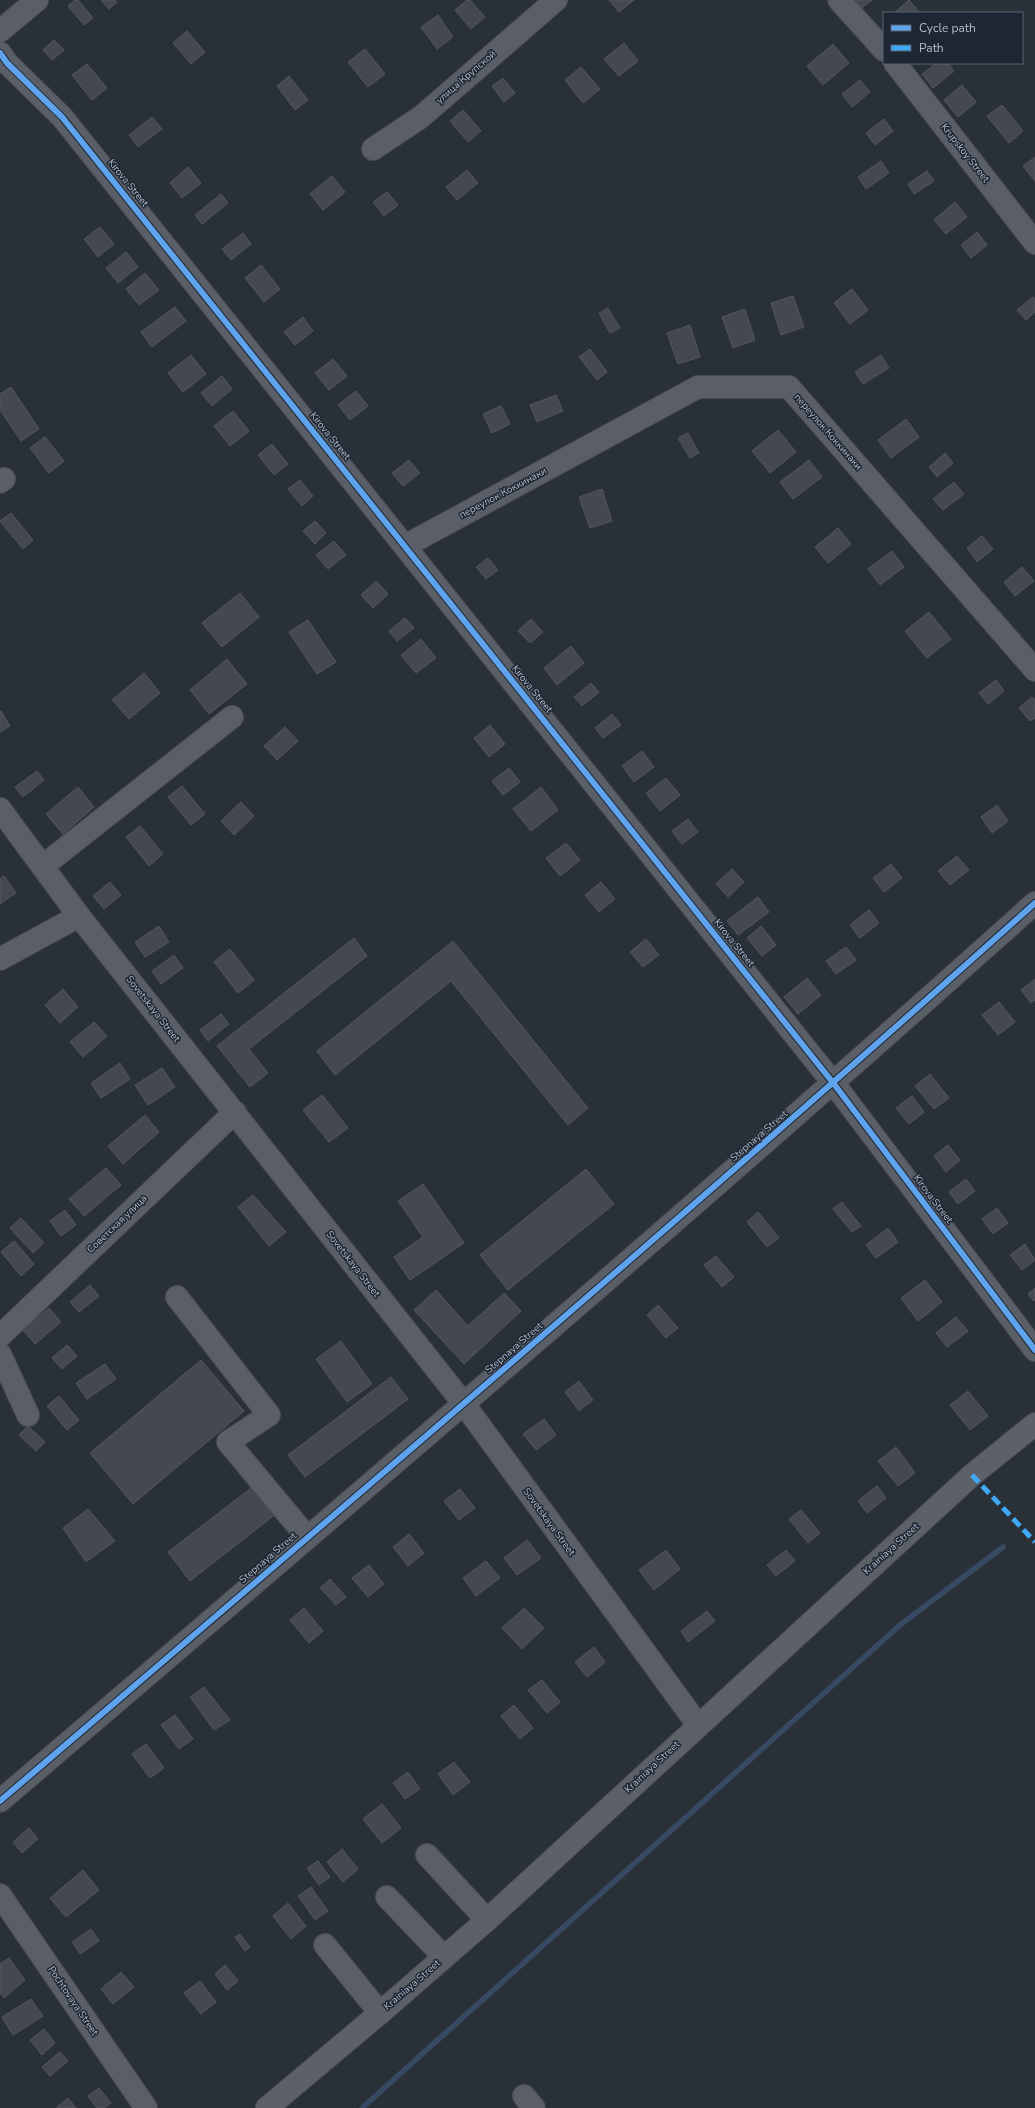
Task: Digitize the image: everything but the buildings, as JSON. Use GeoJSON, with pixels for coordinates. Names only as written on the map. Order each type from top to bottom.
{"type":"FeatureCollection","features":[{"type":"Feature","properties":{"kind":"main road","name":"Krainiaya Street"},"geometry":{"type":"LineString","coordinates":[[267,2108],[487,1920],[972,1475],[1035,1424]]}},
{"type":"Feature","properties":{"kind":"street"},"geometry":{"type":"LineString","coordinates":[[0,31],[37,0]]}},
{"type":"Feature","properties":{"kind":"street","name":"улица Крупской"},"geometry":{"type":"LineString","coordinates":[[373,149],[421,117],[556,0]]}},
{"type":"Feature","properties":{"kind":"street"},"geometry":{"type":"LineString","coordinates":[[839,0],[883,49]]}},
{"type":"Feature","properties":{"kind":"street","name":"Kirova Street"},"geometry":{"type":"LineString","coordinates":[[0,53],[7,63],[62,117],[405,546],[834,1084],[1035,1350]]}},
{"type":"Feature","properties":{"kind":"street","name":"Krupskoy Street"},"geometry":{"type":"LineString","coordinates":[[896,64],[1035,243]]}},
{"type":"Feature","properties":{"kind":"street","name":"переулок Коккинаки"},"geometry":{"type":"LineString","coordinates":[[405,546],[698,387],[789,387],[1035,670]]}},
{"type":"Feature","properties":{"kind":"street"},"geometry":{"type":"LineString","coordinates":[[43,866],[232,717]]}},
{"type":"Feature","properties":{"kind":"street","name":"Sovetskaya Street"},"geometry":{"type":"LineString","coordinates":[[0,809],[79,916],[464,1404],[698,1725]]}},
{"type":"Feature","properties":{"kind":"street","name":"Stepnaya Street"},"geometry":{"type":"LineString","coordinates":[[0,1801],[464,1404],[834,1084],[1035,903]]}},
{"type":"Feature","properties":{"kind":"street"},"geometry":{"type":"LineString","coordinates":[[0,959],[79,916]]}},
{"type":"Feature","properties":{"kind":"street","name":"Советская улица"},"geometry":{"type":"LineString","coordinates":[[0,1336],[235,1112]]}},
{"type":"Feature","properties":{"kind":"street"},"geometry":{"type":"LineString","coordinates":[[177,1297],[269,1414],[228,1442],[308,1537]]}},
{"type":"Feature","properties":{"kind":"street"},"geometry":{"type":"LineString","coordinates":[[0,1354],[28,1415]]}},
{"type":"Feature","properties":{"kind":"street"},"geometry":{"type":"LineString","coordinates":[[427,1855],[487,1920]]}},
{"type":"Feature","properties":{"kind":"street","name":"Pochtovaya Street"},"geometry":{"type":"LineString","coordinates":[[0,1895],[146,2108]]}},
{"type":"Feature","properties":{"kind":"street"},"geometry":{"type":"LineString","coordinates":[[387,1897],[444,1957]]}},
{"type":"Feature","properties":{"kind":"street"},"geometry":{"type":"LineString","coordinates":[[325,1946],[380,2013]]}},
{"type":"Feature","properties":{"kind":"waterway"},"geometry":{"type":"LineString","coordinates":[[362,2108],[900,1625],[1003,1547]]}},
{"type":"Feature","properties":{"kind":"marked path"},"geometry":{"type":"LineString","coordinates":[[972,1475],[1035,1542]]}},
{"type":"Feature","properties":{"kind":"cycle path"},"geometry":{"type":"LineString","coordinates":[[0,53],[7,63],[62,117],[834,1084],[1035,1350]]}},
{"type":"Feature","properties":{"kind":"cycle path"},"geometry":{"type":"LineString","coordinates":[[0,1801],[650,1243],[1035,903]]}}]}
